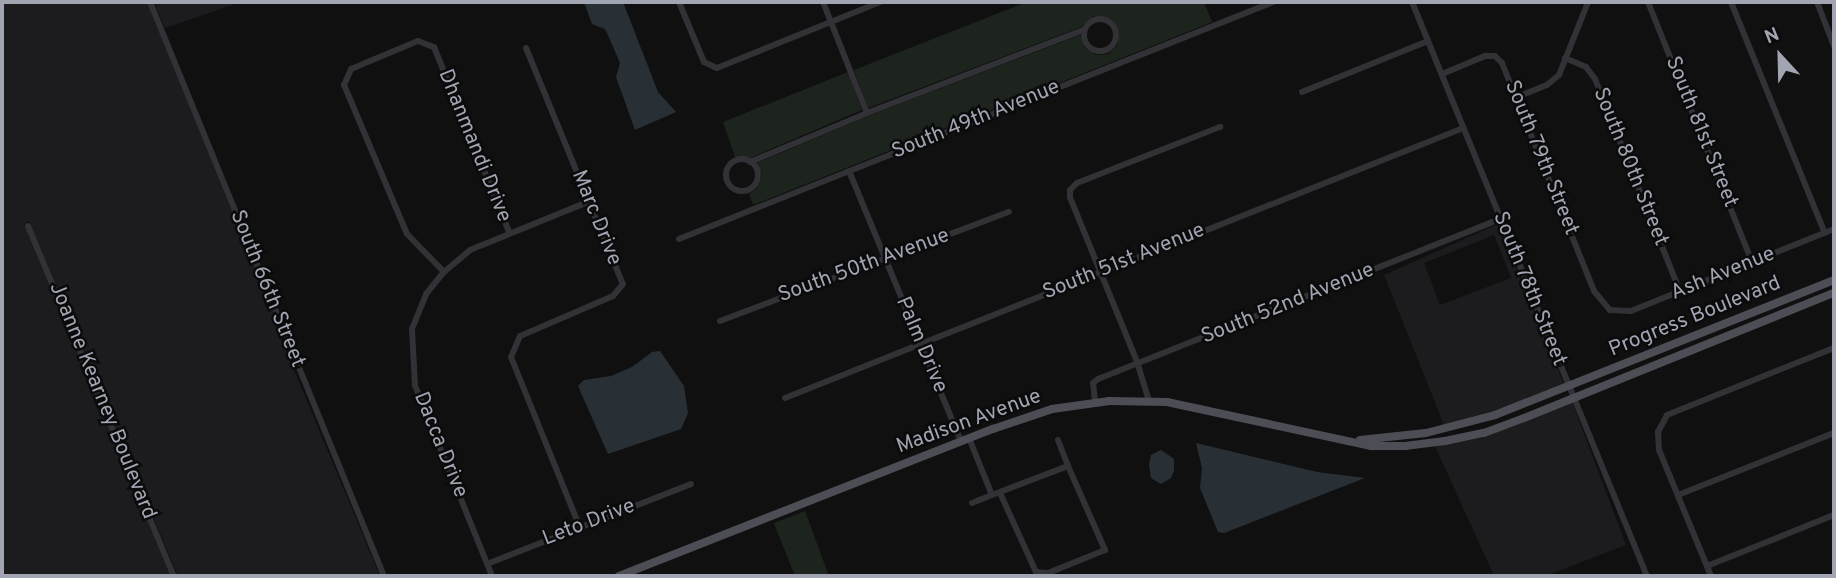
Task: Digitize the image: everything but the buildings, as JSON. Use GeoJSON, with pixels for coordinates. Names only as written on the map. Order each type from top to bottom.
{"type":"FeatureCollection","features":[{"type":"Feature","properties":{"kind":"main road","name":"Progress Boulevard"},"geometry":{"type":"LineString","coordinates":[[1569,386],[1834,280]]}},
{"type":"Feature","properties":{"kind":"main road","name":"Progress Boulevard"},"geometry":{"type":"LineString","coordinates":[[1573,397],[1834,293]]}},
{"type":"Feature","properties":{"kind":"main road"},"geometry":{"type":"LineString","coordinates":[[1713,328],[1718,340]]}},
{"type":"Feature","properties":{"kind":"main road","name":"Madison Avenue"},"geometry":{"type":"LineString","coordinates":[[1346,440],[1402,436],[1463,425],[1569,386]]}},
{"type":"Feature","properties":{"kind":"main road","name":"Madison Avenue"},"geometry":{"type":"LineString","coordinates":[[619,576],[636,573],[1035,414],[1095,401],[1186,404],[1381,447],[1463,438],[1573,397]]}},
{"type":"Feature","properties":{"kind":"street","name":"South 66th Street"},"geometry":{"type":"LineString","coordinates":[[150,2],[384,576]]}},
{"type":"Feature","properties":{"kind":"street"},"geometry":{"type":"LineString","coordinates":[[679,2],[704,62],[717,68],[880,2]]}},
{"type":"Feature","properties":{"kind":"street"},"geometry":{"type":"LineString","coordinates":[[823,2],[867,113]]}},
{"type":"Feature","properties":{"kind":"street","name":"South 49th Avenue"},"geometry":{"type":"LineString","coordinates":[[679,239],[1273,2]]}},
{"type":"Feature","properties":{"kind":"street","name":"South 78th Street"},"geometry":{"type":"LineString","coordinates":[[1412,2],[1647,576]]}},
{"type":"Feature","properties":{"kind":"street"},"geometry":{"type":"LineString","coordinates":[[1517,97],[1547,85],[1559,75],[1588,2]]}},
{"type":"Feature","properties":{"kind":"street","name":"South 81st Street"},"geometry":{"type":"LineString","coordinates":[[1648,2],[1752,262]]}},
{"type":"Feature","properties":{"kind":"street"},"geometry":{"type":"LineString","coordinates":[[1731,2],[1825,233]]}},
{"type":"Feature","properties":{"kind":"street"},"geometry":{"type":"LineString","coordinates":[[1817,2],[1834,46]]}},
{"type":"Feature","properties":{"kind":"street"},"geometry":{"type":"LineString","coordinates":[[750,162],[757,170],[758,180],[746,191],[736,190],[726,178],[728,168],[735,161],[750,162],[867,113],[1083,30],[1095,19],[1106,20],[1114,27],[1116,38],[1107,50],[1096,51],[1087,46],[1083,30]]}},
{"type":"Feature","properties":{"kind":"street","name":"Dhanmandi Drive"},"geometry":{"type":"LineString","coordinates":[[444,272],[407,234],[344,85],[351,69],[418,41],[434,47],[509,232]]}},
{"type":"Feature","properties":{"kind":"street"},"geometry":{"type":"LineString","coordinates":[[1303,92],[1428,41]]}},
{"type":"Feature","properties":{"kind":"street","name":"Marc Drive"},"geometry":{"type":"LineString","coordinates":[[526,48],[623,284],[614,296],[520,336],[510,357],[579,525]]}},
{"type":"Feature","properties":{"kind":"street","name":"South 79th Street"},"geometry":{"type":"LineString","coordinates":[[1442,74],[1485,57],[1495,56],[1502,63],[1594,291],[1610,310]]}},
{"type":"Feature","properties":{"kind":"street","name":"South 80th Street"},"geometry":{"type":"LineString","coordinates":[[1565,58],[1586,67],[1595,79],[1679,291]]}},
{"type":"Feature","properties":{"kind":"street"},"geometry":{"type":"LineString","coordinates":[[1149,401],[1138,365],[1070,197],[1070,190],[1077,183],[1220,127]]}},
{"type":"Feature","properties":{"kind":"street","name":"South 51st Avenue"},"geometry":{"type":"LineString","coordinates":[[785,398],[1463,128]]}},
{"type":"Feature","properties":{"kind":"street","name":"Palm Drive"},"geometry":{"type":"LineString","coordinates":[[849,171],[920,343],[965,440],[1034,570],[1042,574],[1105,550],[1068,466]]}},
{"type":"Feature","properties":{"kind":"street","name":"Dacca Drive"},"geometry":{"type":"LineString","coordinates":[[492,576],[415,385],[412,329],[426,294],[444,272],[470,250],[590,201]]}},
{"type":"Feature","properties":{"kind":"street","name":"South 50th Avenue"},"geometry":{"type":"LineString","coordinates":[[720,321],[1009,212]]}},
{"type":"Feature","properties":{"kind":"street","name":"South 52nd Avenue"},"geometry":{"type":"LineString","coordinates":[[1095,401],[1095,380],[1500,219]]}},
{"type":"Feature","properties":{"kind":"street","name":"Joanne Kearney Boulevard"},"geometry":{"type":"LineString","coordinates":[[28,226],[174,576]]}},
{"type":"Feature","properties":{"kind":"street","name":"Ash Avenue"},"geometry":{"type":"LineString","coordinates":[[1610,310],[1631,311],[1834,229]]}},
{"type":"Feature","properties":{"kind":"street"},"geometry":{"type":"LineString","coordinates":[[1711,576],[1659,450],[1658,432],[1667,415],[1834,348]]}},
{"type":"Feature","properties":{"kind":"street"},"geometry":{"type":"LineString","coordinates":[[1678,495],[1834,433]]}},
{"type":"Feature","properties":{"kind":"street"},"geometry":{"type":"LineString","coordinates":[[972,503],[1068,466],[1058,440]]}},
{"type":"Feature","properties":{"kind":"street","name":"Leto Drive"},"geometry":{"type":"LineString","coordinates":[[487,564],[579,525],[691,484]]}},
{"type":"Feature","properties":{"kind":"street"},"geometry":{"type":"LineString","coordinates":[[1707,566],[1834,515]]}},
{"type":"Feature","properties":{"kind":"shaded area"},"geometry":{"type":"Polygon","coordinates":[[[2,2],[147,2],[278,325],[276,327],[380,576],[178,576],[29,221],[24,224],[171,576],[2,576],[2,2]]]}},
{"type":"Feature","properties":{"kind":"shaded area"},"geometry":{"type":"Polygon","coordinates":[[[154,2],[241,2],[165,28],[154,2]]]}},
{"type":"Feature","properties":{"kind":"shaded area"},"geometry":{"type":"Polygon","coordinates":[[[584,2],[623,2],[658,92],[676,112],[635,130],[616,77],[620,63],[605,29],[592,24],[584,2]]]}},
{"type":"Feature","properties":{"kind":"shaded area"},"geometry":{"type":"Polygon","coordinates":[[[1027,2],[1204,2],[1212,22],[753,205],[749,194],[757,188],[762,176],[757,163],[868,116],[1080,35],[1085,48],[1096,55],[1108,54],[1117,46],[1119,33],[1112,20],[1094,16],[1081,27],[868,108],[854,70],[1027,2]]]}},
{"type":"Feature","properties":{"kind":"shaded area"},"geometry":{"type":"Polygon","coordinates":[[[848,72],[862,110],[750,158],[735,157],[723,122],[848,72]]]}},
{"type":"Feature","properties":{"kind":"shaded area"},"geometry":{"type":"Polygon","coordinates":[[[1498,224],[1564,384],[1496,411],[1444,425],[1384,275],[1498,224]],[[1494,235],[1424,263],[1440,305],[1511,278],[1494,235]]]}},
{"type":"Feature","properties":{"kind":"shaded area"},"geometry":{"type":"Polygon","coordinates":[[[660,351],[684,386],[688,413],[681,429],[608,454],[578,386],[584,380],[611,376],[632,367],[652,352],[660,351]]]}},
{"type":"Feature","properties":{"kind":"shaded area"},"geometry":{"type":"Polygon","coordinates":[[[1572,402],[1626,545],[1545,576],[1494,576],[1435,446],[1486,436],[1572,402]]]}},
{"type":"Feature","properties":{"kind":"shaded area"},"geometry":{"type":"Polygon","coordinates":[[[1196,443],[1317,472],[1365,478],[1224,533],[1218,532],[1200,488],[1202,468],[1196,443]]]}},
{"type":"Feature","properties":{"kind":"shaded area"},"geometry":{"type":"Polygon","coordinates":[[[1161,450],[1174,459],[1174,471],[1171,478],[1161,484],[1151,478],[1149,465],[1151,455],[1161,450]]]}},
{"type":"Feature","properties":{"kind":"shaded area"},"geometry":{"type":"Polygon","coordinates":[[[805,511],[829,576],[795,576],[775,526],[774,523],[805,511]]]}}]}
